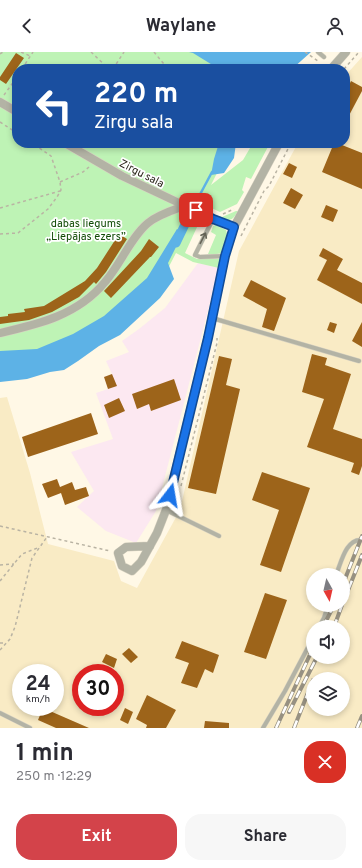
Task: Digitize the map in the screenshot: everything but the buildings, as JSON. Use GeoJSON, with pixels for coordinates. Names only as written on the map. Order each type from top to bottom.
{"type":"FeatureCollection","features":[{"type":"Feature","properties":{"kind":"street"},"geometry":{"type":"LineString","coordinates":[[335,64],[346,52]]}},
{"type":"Feature","properties":{"kind":"street"},"geometry":{"type":"LineString","coordinates":[[0,100],[12,108]]}},
{"type":"Feature","properties":{"kind":"street","name":"Zirgu sala"},"geometry":{"type":"LineString","coordinates":[[74,148],[122,176],[172,200],[216,217],[234,227]]}},
{"type":"Feature","properties":{"kind":"street"},"geometry":{"type":"LineString","coordinates":[[150,546],[126,547],[118,553],[122,566],[132,571],[139,566],[157,534],[166,510],[212,318],[225,256],[234,227],[276,148]]}},
{"type":"Feature","properties":{"kind":"street"},"geometry":{"type":"LineString","coordinates":[[0,333],[37,325],[53,319],[89,298],[105,283],[140,231],[149,222],[163,214],[186,206]]}},
{"type":"Feature","properties":{"kind":"lane"},"geometry":{"type":"LineString","coordinates":[[318,52],[324,57]]}},
{"type":"Feature","properties":{"kind":"lane"},"geometry":{"type":"LineString","coordinates":[[216,217],[195,255],[200,257],[225,256]]}},
{"type":"Feature","properties":{"kind":"lane"},"geometry":{"type":"LineString","coordinates":[[212,318],[358,361]]}},
{"type":"Feature","properties":{"kind":"lane"},"geometry":{"type":"LineString","coordinates":[[166,510],[219,536]]}},
{"type":"Feature","properties":{"kind":"lane"},"geometry":{"type":"LineString","coordinates":[[339,568],[349,545],[355,540],[362,540]]}},
{"type":"Feature","properties":{"kind":"lane"},"geometry":{"type":"LineString","coordinates":[[263,728],[306,651]]}},
{"type":"Feature","properties":{"kind":"lane"},"geometry":{"type":"LineString","coordinates":[[0,713],[30,728]]}},
{"type":"Feature","properties":{"kind":"path"},"geometry":{"type":"LineString","coordinates":[[21,52],[30,56]]}},
{"type":"Feature","properties":{"kind":"path"},"geometry":{"type":"LineString","coordinates":[[25,64],[33,52]]}},
{"type":"Feature","properties":{"kind":"path"},"geometry":{"type":"LineString","coordinates":[[91,52],[104,64]]}},
{"type":"Feature","properties":{"kind":"path"},"geometry":{"type":"LineString","coordinates":[[116,64],[124,52]]}},
{"type":"Feature","properties":{"kind":"path"},"geometry":{"type":"LineString","coordinates":[[154,52],[164,64]]}},
{"type":"Feature","properties":{"kind":"path"},"geometry":{"type":"LineString","coordinates":[[305,52],[319,62]]}},
{"type":"Feature","properties":{"kind":"path"},"geometry":{"type":"LineString","coordinates":[[348,64],[359,52]]}},
{"type":"Feature","properties":{"kind":"path"},"geometry":{"type":"LineString","coordinates":[[0,100],[12,84]]}},
{"type":"Feature","properties":{"kind":"path"},"geometry":{"type":"LineString","coordinates":[[0,122],[12,130]]}},
{"type":"Feature","properties":{"kind":"path"},"geometry":{"type":"LineString","coordinates":[[0,234],[18,233],[58,198],[61,191],[60,182],[51,156],[39,148]]}},
{"type":"Feature","properties":{"kind":"path"},"geometry":{"type":"LineString","coordinates":[[252,215],[288,148]]}},
{"type":"Feature","properties":{"kind":"path"},"geometry":{"type":"LineString","coordinates":[[60,182],[83,172],[95,160]]}},
{"type":"Feature","properties":{"kind":"path"},"geometry":{"type":"LineString","coordinates":[[0,208],[61,191]]}},
{"type":"Feature","properties":{"kind":"path"},"geometry":{"type":"LineString","coordinates":[[216,217],[237,208]]}},
{"type":"Feature","properties":{"kind":"path"},"geometry":{"type":"LineString","coordinates":[[0,526],[76,542],[118,553]]}},
{"type":"Feature","properties":{"kind":"path"},"geometry":{"type":"LineString","coordinates":[[0,650],[16,627],[32,558],[47,537]]}},
{"type":"Feature","properties":{"kind":"path"},"geometry":{"type":"LineString","coordinates":[[0,580],[22,554],[40,547]]}},
{"type":"Feature","properties":{"kind":"path"},"geometry":{"type":"LineString","coordinates":[[0,565],[14,564]]}},
{"type":"Feature","properties":{"kind":"path"},"geometry":{"type":"LineString","coordinates":[[0,642],[6,643]]}},
{"type":"Feature","properties":{"kind":"shaded area"},"geometry":{"type":"Polygon","coordinates":[[[362,57],[362,728],[0,728],[0,398],[7,397],[30,473],[48,544],[114,561],[121,581],[137,588],[180,510],[239,251],[295,148],[350,148],[350,70],[362,57]]]}},
{"type":"Feature","properties":{"kind":"shaded area"},"geometry":{"type":"Polygon","coordinates":[[[198,263],[219,268],[156,511],[136,543],[106,531],[77,507],[94,491],[71,452],[113,439],[96,393],[108,389],[104,377],[112,374],[106,361],[129,352],[122,341],[165,308],[198,263]]]}},
{"type":"Feature","properties":{"kind":"green space","name":"dabas liegums „Liepājas ezers”"},"geometry":{"type":"Polygon","coordinates":[[[0,52],[284,52],[274,64],[12,64],[12,148],[230,148],[211,185],[243,160],[250,148],[267,148],[251,179],[246,177],[242,190],[244,192],[237,204],[220,212],[202,202],[196,214],[206,219],[202,227],[198,225],[185,253],[197,259],[220,259],[221,262],[219,268],[193,262],[176,253],[163,278],[81,343],[0,372],[0,52]]]}},
{"type":"Feature","properties":{"kind":"green space"},"geometry":{"type":"Polygon","coordinates":[[[238,211],[230,220],[223,219],[212,214],[222,217],[238,211]]]}},
{"type":"Feature","properties":{"kind":"green space"},"geometry":{"type":"Polygon","coordinates":[[[216,225],[226,230],[228,237],[222,253],[208,254],[216,235],[211,232],[213,226],[216,225]]]}},
{"type":"Feature","properties":{"kind":"water"},"geometry":{"type":"Polygon","coordinates":[[[189,52],[311,52],[298,64],[211,64],[189,52]]]}},
{"type":"Feature","properties":{"kind":"water"},"geometry":{"type":"Polygon","coordinates":[[[217,148],[235,148],[234,158],[224,173],[211,175],[217,148]]]}},
{"type":"Feature","properties":{"kind":"water"},"geometry":{"type":"Polygon","coordinates":[[[177,229],[182,235],[168,263],[174,279],[160,298],[120,335],[99,346],[64,370],[50,372],[27,379],[0,382],[0,351],[37,349],[73,334],[104,316],[147,278],[177,229]]]}},
{"type":"Feature","properties":{"kind":"waterway"},"geometry":{"type":"LineString","coordinates":[[196,202],[212,172]]}},
{"type":"Feature","properties":{"kind":"waterway"},"geometry":{"type":"LineString","coordinates":[[176,243],[190,214]]}},
{"type":"Feature","properties":{"kind":"railway"},"geometry":{"type":"LineString","coordinates":[[349,568],[362,536]]}},
{"type":"Feature","properties":{"kind":"railway"},"geometry":{"type":"LineString","coordinates":[[350,585],[362,555]]}},
{"type":"Feature","properties":{"kind":"railway"},"geometry":{"type":"LineString","coordinates":[[326,620],[330,612]]}},
{"type":"Feature","properties":{"kind":"railway"},"geometry":{"type":"LineString","coordinates":[[337,620],[339,612]]}},
{"type":"Feature","properties":{"kind":"railway"},"geometry":{"type":"LineString","coordinates":[[276,728],[306,663]]}},
{"type":"Feature","properties":{"kind":"railway"},"geometry":{"type":"LineString","coordinates":[[289,712],[313,664]]}},
{"type":"Feature","properties":{"kind":"railway"},"geometry":{"type":"LineString","coordinates":[[294,728],[306,698]]}},
{"type":"Feature","properties":{"kind":"railway"},"geometry":{"type":"LineString","coordinates":[[357,728],[362,716]]}},
{"type":"Feature","properties":{"kind":"route"},"geometry":{"type":"LineString","coordinates":[[170,495],[208,338],[225,256],[234,227],[213,219],[196,210]]}}]}
